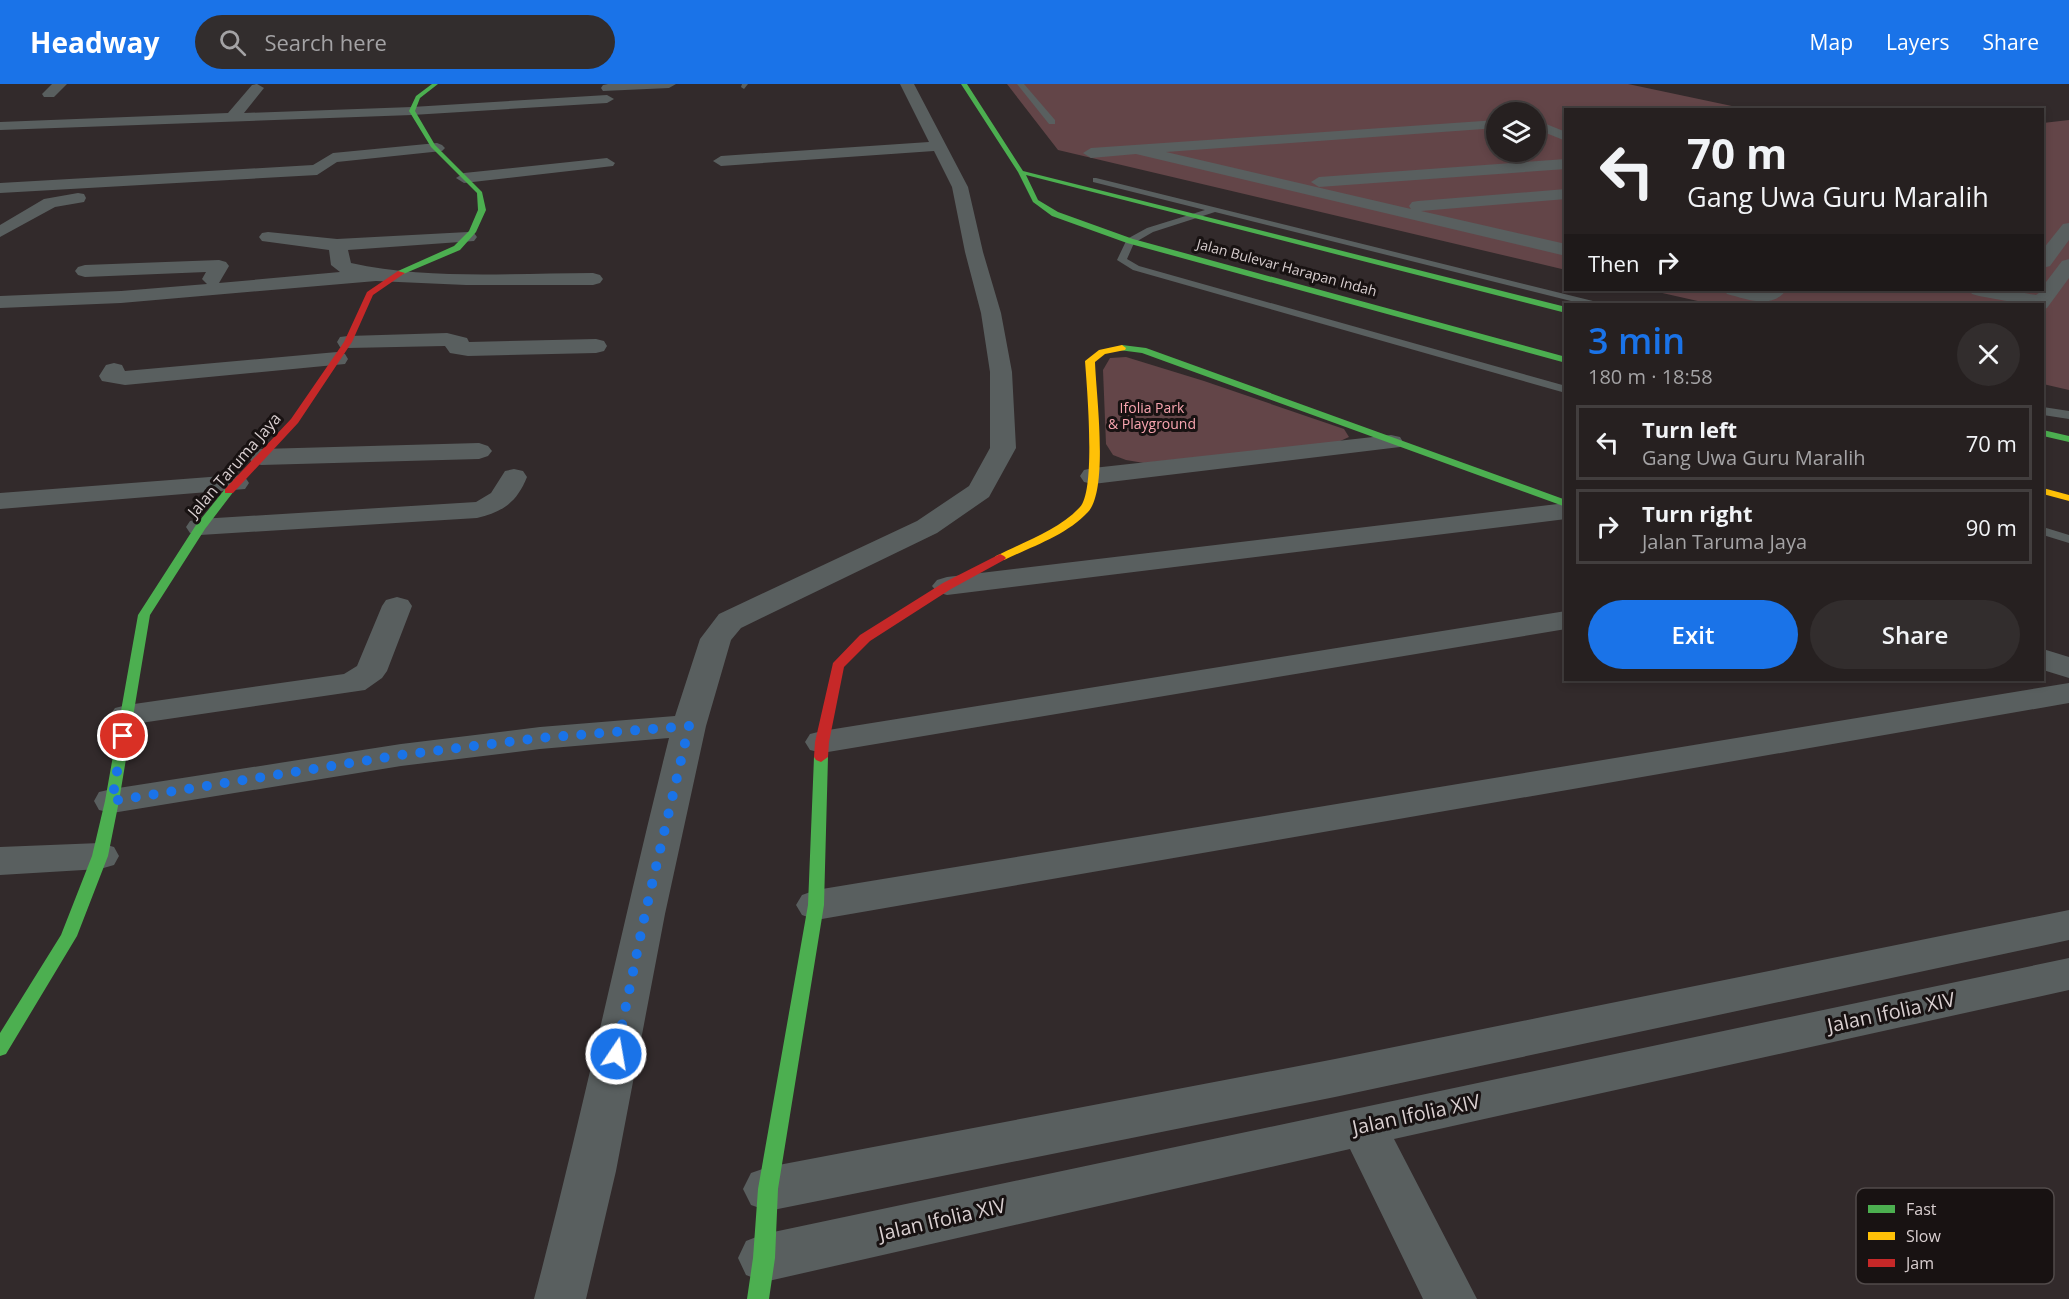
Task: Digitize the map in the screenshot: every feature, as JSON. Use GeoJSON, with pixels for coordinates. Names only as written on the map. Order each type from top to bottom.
{"type":"FeatureCollection","features":[{"type":"Feature","properties":{"kind":"street"},"geometry":{"type":"LineString","coordinates":[[49,94],[60,84]]}},
{"type":"Feature","properties":{"kind":"street"},"geometry":{"type":"LineString","coordinates":[[414,117],[418,97],[435,84]]}},
{"type":"Feature","properties":{"kind":"street"},"geometry":{"type":"LineString","coordinates":[[0,126],[42,121],[233,117],[414,117],[606,95],[669,84]]}},
{"type":"Feature","properties":{"kind":"street"},"geometry":{"type":"LineString","coordinates":[[560,1299],[592,1171],[645,914],[689,726],[716,639],[730,621],[927,527],[980,491],[1003,448],[1001,372],[991,313],[974,252],[960,187],[907,84]]}},
{"type":"Feature","properties":{"kind":"street","name":"Jalan Bulevar Harapan Indah"},"geometry":{"type":"LineString","coordinates":[[964,84],[1021,172],[1035,201],[1055,214],[1130,241],[1564,359]]}},
{"type":"Feature","properties":{"kind":"street"},"geometry":{"type":"LineString","coordinates":[[233,117],[257,88]]}},
{"type":"Feature","properties":{"kind":"street"},"geometry":{"type":"LineString","coordinates":[[375,127],[414,117]]}},
{"type":"Feature","properties":{"kind":"street","name":"Jalan Taruma Jaya"},"geometry":{"type":"LineString","coordinates":[[0,1049],[69,936],[100,856],[112,801],[144,615],[200,527],[230,491],[295,422],[343,350],[370,294],[395,275],[457,248],[468,237],[479,219],[482,198],[480,193],[437,148],[414,117]]}},
{"type":"Feature","properties":{"kind":"street"},"geometry":{"type":"LineString","coordinates":[[1546,122],[1560,120]]}},
{"type":"Feature","properties":{"kind":"street"},"geometry":{"type":"LineString","coordinates":[[1091,153],[1486,125]]}},
{"type":"Feature","properties":{"kind":"street"},"geometry":{"type":"LineString","coordinates":[[1546,128],[1564,138]]}},
{"type":"Feature","properties":{"kind":"street"},"geometry":{"type":"LineString","coordinates":[[1546,142],[1564,139]]}},
{"type":"Feature","properties":{"kind":"street"},"geometry":{"type":"LineString","coordinates":[[721,161],[938,146]]}},
{"type":"Feature","properties":{"kind":"street"},"geometry":{"type":"LineString","coordinates":[[0,188],[317,170],[327,160],[333,158],[437,148]]}},
{"type":"Feature","properties":{"kind":"street"},"geometry":{"type":"LineString","coordinates":[[1137,150],[1563,247]]}},
{"type":"Feature","properties":{"kind":"street"},"geometry":{"type":"LineString","coordinates":[[1206,166],[1264,162]]}},
{"type":"Feature","properties":{"kind":"street"},"geometry":{"type":"LineString","coordinates":[[464,178],[607,163]]}},
{"type":"Feature","properties":{"kind":"street"},"geometry":{"type":"LineString","coordinates":[[1287,185],[1564,164]]}},
{"type":"Feature","properties":{"kind":"street","name":"Jalan Bulevar Harapan Indah"},"geometry":{"type":"LineString","coordinates":[[1021,172],[1564,309]]}},
{"type":"Feature","properties":{"kind":"street"},"geometry":{"type":"LineString","coordinates":[[0,232],[50,203],[72,199],[149,195],[177,178]]}},
{"type":"Feature","properties":{"kind":"street"},"geometry":{"type":"LineString","coordinates":[[1387,208],[1564,194]]}},
{"type":"Feature","properties":{"kind":"street"},"geometry":{"type":"LineString","coordinates":[[2044,261],[2069,228]]}},
{"type":"Feature","properties":{"kind":"street"},"geometry":{"type":"LineString","coordinates":[[268,237],[337,245],[468,237]]}},
{"type":"Feature","properties":{"kind":"street"},"geometry":{"type":"LineString","coordinates":[[337,245],[341,265],[346,268],[395,275]]}},
{"type":"Feature","properties":{"kind":"street"},"geometry":{"type":"LineString","coordinates":[[1984,291],[2041,303],[2069,265]]}},
{"type":"Feature","properties":{"kind":"street"},"geometry":{"type":"LineString","coordinates":[[85,271],[219,266],[207,288]]}},
{"type":"Feature","properties":{"kind":"street"},"geometry":{"type":"LineString","coordinates":[[0,302],[121,297],[207,288],[395,275],[593,279]]}},
{"type":"Feature","properties":{"kind":"street"},"geometry":{"type":"LineString","coordinates":[[1739,291],[1767,297],[1775,291]]}},
{"type":"Feature","properties":{"kind":"street"},"geometry":{"type":"LineString","coordinates":[[114,370],[110,376],[125,378],[447,339],[459,343],[458,348],[468,349],[596,346]]}},
{"type":"Feature","properties":{"kind":"street"},"geometry":{"type":"LineString","coordinates":[[761,1279],[768,1189],[816,905],[822,742],[838,666],[865,638],[947,586],[1071,521],[1089,504],[1093,476],[1090,361],[1098,352],[1123,346],[1143,350],[1564,503]]}},
{"type":"Feature","properties":{"kind":"street"},"geometry":{"type":"LineString","coordinates":[[2044,432],[2069,439]]}},
{"type":"Feature","properties":{"kind":"street"},"geometry":{"type":"LineString","coordinates":[[1093,476],[1391,442]]}},
{"type":"Feature","properties":{"kind":"street"},"geometry":{"type":"LineString","coordinates":[[261,457],[479,451]]}},
{"type":"Feature","properties":{"kind":"street"},"geometry":{"type":"LineString","coordinates":[[200,527],[477,510],[496,505],[502,499],[514,477]]}},
{"type":"Feature","properties":{"kind":"street"},"geometry":{"type":"LineString","coordinates":[[2,506],[230,491]]}},
{"type":"Feature","properties":{"kind":"street"},"geometry":{"type":"LineString","coordinates":[[2044,491],[2069,498]]}},
{"type":"Feature","properties":{"kind":"street"},"geometry":{"type":"LineString","coordinates":[[947,586],[1564,511]]}},
{"type":"Feature","properties":{"kind":"street"},"geometry":{"type":"LineString","coordinates":[[127,715],[353,683],[370,671],[397,606]]}},
{"type":"Feature","properties":{"kind":"street"},"geometry":{"type":"LineString","coordinates":[[822,742],[1564,620]]}},
{"type":"Feature","properties":{"kind":"street"},"geometry":{"type":"LineString","coordinates":[[2044,659],[2069,668]]}},
{"type":"Feature","properties":{"kind":"street"},"geometry":{"type":"LineString","coordinates":[[816,905],[2069,693]]}},
{"type":"Feature","properties":{"kind":"street"},"geometry":{"type":"LineString","coordinates":[[112,801],[413,754],[540,738],[689,726]]}},
{"type":"Feature","properties":{"kind":"street"},"geometry":{"type":"LineString","coordinates":[[0,861],[100,856]]}},
{"type":"Feature","properties":{"kind":"street"},"geometry":{"type":"LineString","coordinates":[[768,1189],[1335,1078],[2069,925]]}},
{"type":"Feature","properties":{"kind":"street","name":"Jalan Ifolia XIV"},"geometry":{"type":"LineString","coordinates":[[761,1279],[1362,1126],[2069,974]]}},
{"type":"Feature","properties":{"kind":"street"},"geometry":{"type":"LineString","coordinates":[[1362,1126],[1451,1299]]}},
{"type":"Feature","properties":{"kind":"lane"},"geometry":{"type":"LineString","coordinates":[[1020,84],[1052,123]]}},
{"type":"Feature","properties":{"kind":"lane"},"geometry":{"type":"LineString","coordinates":[[1096,180],[1589,303]]}},
{"type":"Feature","properties":{"kind":"lane"},"geometry":{"type":"LineString","coordinates":[[1217,209],[1150,230],[1130,241],[1122,260],[1136,268],[1564,389]]}},
{"type":"Feature","properties":{"kind":"lane"},"geometry":{"type":"LineString","coordinates":[[2044,411],[2069,415]]}},
{"type":"Feature","properties":{"kind":"lane"},"geometry":{"type":"LineString","coordinates":[[2044,531],[2069,539]]}},
{"type":"Feature","properties":{"kind":"green space"},"geometry":{"type":"Polygon","coordinates":[[[1007,84],[1628,84],[1741,108],[1564,108],[1564,270],[1058,150],[1007,84]]]}},
{"type":"Feature","properties":{"kind":"green space"},"geometry":{"type":"Polygon","coordinates":[[[2069,120],[2069,390],[2044,384],[2044,303],[1707,303],[1653,291],[2044,291],[2044,123],[2069,120]]]}},
{"type":"Feature","properties":{"kind":"green space","name":"Ifolia Park & Playground"},"geometry":{"type":"Polygon","coordinates":[[[1126,357],[1344,429],[1349,437],[1338,442],[1144,463],[1126,460],[1113,455],[1106,444],[1103,370],[1110,358],[1126,357]]]}},
{"type":"Feature","properties":{"kind":"traffic: fast"},"geometry":{"type":"LineString","coordinates":[[401,273],[457,248],[472,232],[482,210],[480,193],[433,146],[412,111],[418,97],[435,84]]}},
{"type":"Feature","properties":{"kind":"traffic: fast"},"geometry":{"type":"LineString","coordinates":[[964,84],[1021,172],[1035,201],[1055,214],[1130,241],[1564,359]]}},
{"type":"Feature","properties":{"kind":"traffic: fast"},"geometry":{"type":"LineString","coordinates":[[1021,172],[1564,309]]}},
{"type":"Feature","properties":{"kind":"traffic: fast"},"geometry":{"type":"LineString","coordinates":[[1122,348],[1143,350],[1564,503]]}},
{"type":"Feature","properties":{"kind":"traffic: fast"},"geometry":{"type":"LineString","coordinates":[[2044,433],[2069,439]]}},
{"type":"Feature","properties":{"kind":"traffic: fast"},"geometry":{"type":"LineString","coordinates":[[0,1049],[69,936],[100,856],[112,801],[144,615],[200,527],[229,491]]}},
{"type":"Feature","properties":{"kind":"traffic: fast"},"geometry":{"type":"LineString","coordinates":[[758,1299],[764,1258],[768,1189],[816,905],[821,757]]}},
{"type":"Feature","properties":{"kind":"traffic: slow"},"geometry":{"type":"LineString","coordinates":[[1000,558],[1062,526],[1084,510],[1089,503],[1094,476],[1090,361],[1102,352],[1122,348]]}},
{"type":"Feature","properties":{"kind":"traffic: slow"},"geometry":{"type":"LineString","coordinates":[[2044,491],[2069,498]]}},
{"type":"Feature","properties":{"kind":"traffic: jam"},"geometry":{"type":"LineString","coordinates":[[229,491],[295,421],[348,342],[370,294],[401,273]]}},
{"type":"Feature","properties":{"kind":"traffic: jam"},"geometry":{"type":"LineString","coordinates":[[821,757],[838,666],[865,638],[947,586],[1000,558]]}},
{"type":"Feature","properties":{"kind":"route"},"geometry":{"type":"LineString","coordinates":[[123,736],[112,801],[401,755],[540,738],[689,726],[645,914],[616,1054]]}}]}
